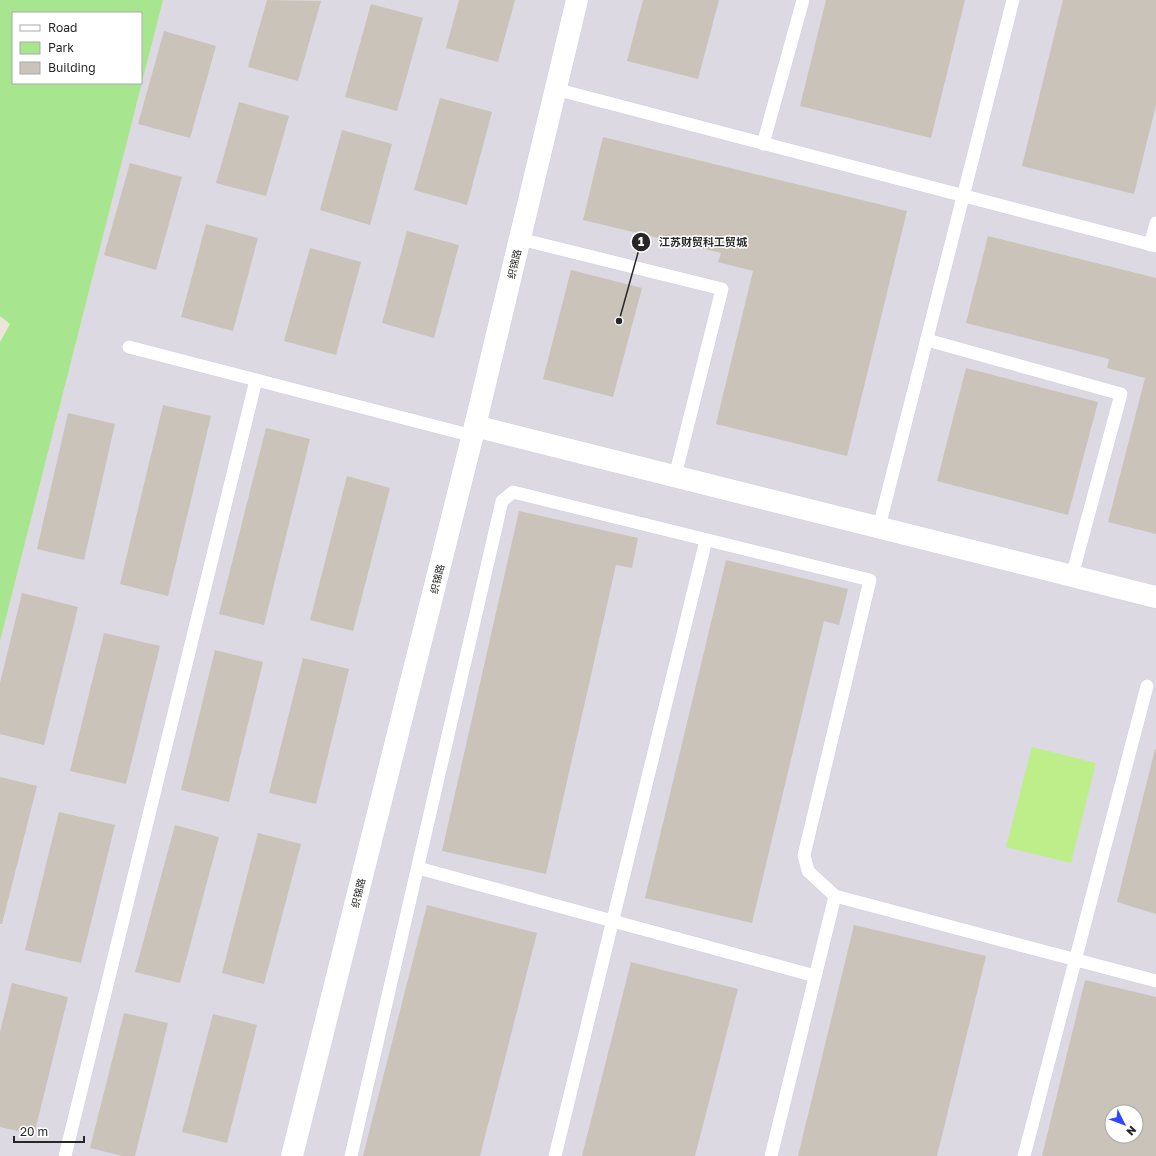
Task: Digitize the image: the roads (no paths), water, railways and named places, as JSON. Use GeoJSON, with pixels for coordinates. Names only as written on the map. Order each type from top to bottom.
{"type":"FeatureCollection","features":[{"type":"Feature","properties":{"kind":"street","name":"织锦路"},"geometry":{"type":"LineString","coordinates":[[292,1156],[474,431],[577,0]]}},
{"type":"Feature","properties":{"kind":"street"},"geometry":{"type":"LineString","coordinates":[[474,431],[675,476],[1156,597]]}},
{"type":"Feature","properties":{"kind":"lane"},"geometry":{"type":"LineString","coordinates":[[763,144],[803,0]]}},
{"type":"Feature","properties":{"kind":"lane"},"geometry":{"type":"LineString","coordinates":[[879,527],[1013,0]]}},
{"type":"Feature","properties":{"kind":"lane"},"geometry":{"type":"LineString","coordinates":[[556,89],[1153,246],[1156,223]]}},
{"type":"Feature","properties":{"kind":"lane"},"geometry":{"type":"LineString","coordinates":[[520,239],[722,289],[675,476]]}},
{"type":"Feature","properties":{"kind":"lane"},"geometry":{"type":"LineString","coordinates":[[926,340],[1120,394],[1072,576]]}},
{"type":"Feature","properties":{"kind":"lane"},"geometry":{"type":"LineString","coordinates":[[129,347],[256,380],[474,431]]}},
{"type":"Feature","properties":{"kind":"lane"},"geometry":{"type":"LineString","coordinates":[[65,1156],[256,380]]}},
{"type":"Feature","properties":{"kind":"lane"},"geometry":{"type":"LineString","coordinates":[[351,1156],[502,501],[513,492],[870,580],[804,854],[808,871],[835,896],[1156,981]]}},
{"type":"Feature","properties":{"kind":"lane"},"geometry":{"type":"LineString","coordinates":[[555,1156],[706,540]]}},
{"type":"Feature","properties":{"kind":"lane"},"geometry":{"type":"LineString","coordinates":[[1024,1156],[1147,686]]}},
{"type":"Feature","properties":{"kind":"lane"},"geometry":{"type":"LineString","coordinates":[[418,868],[816,976]]}},
{"type":"Feature","properties":{"kind":"lane"},"geometry":{"type":"LineString","coordinates":[[771,1156],[835,896]]}},
{"type":"Feature","properties":{"kind":"place","name":"江苏财贸科工贸城"},"geometry":{"type":"Point","coordinates":[619,321]}}]}
